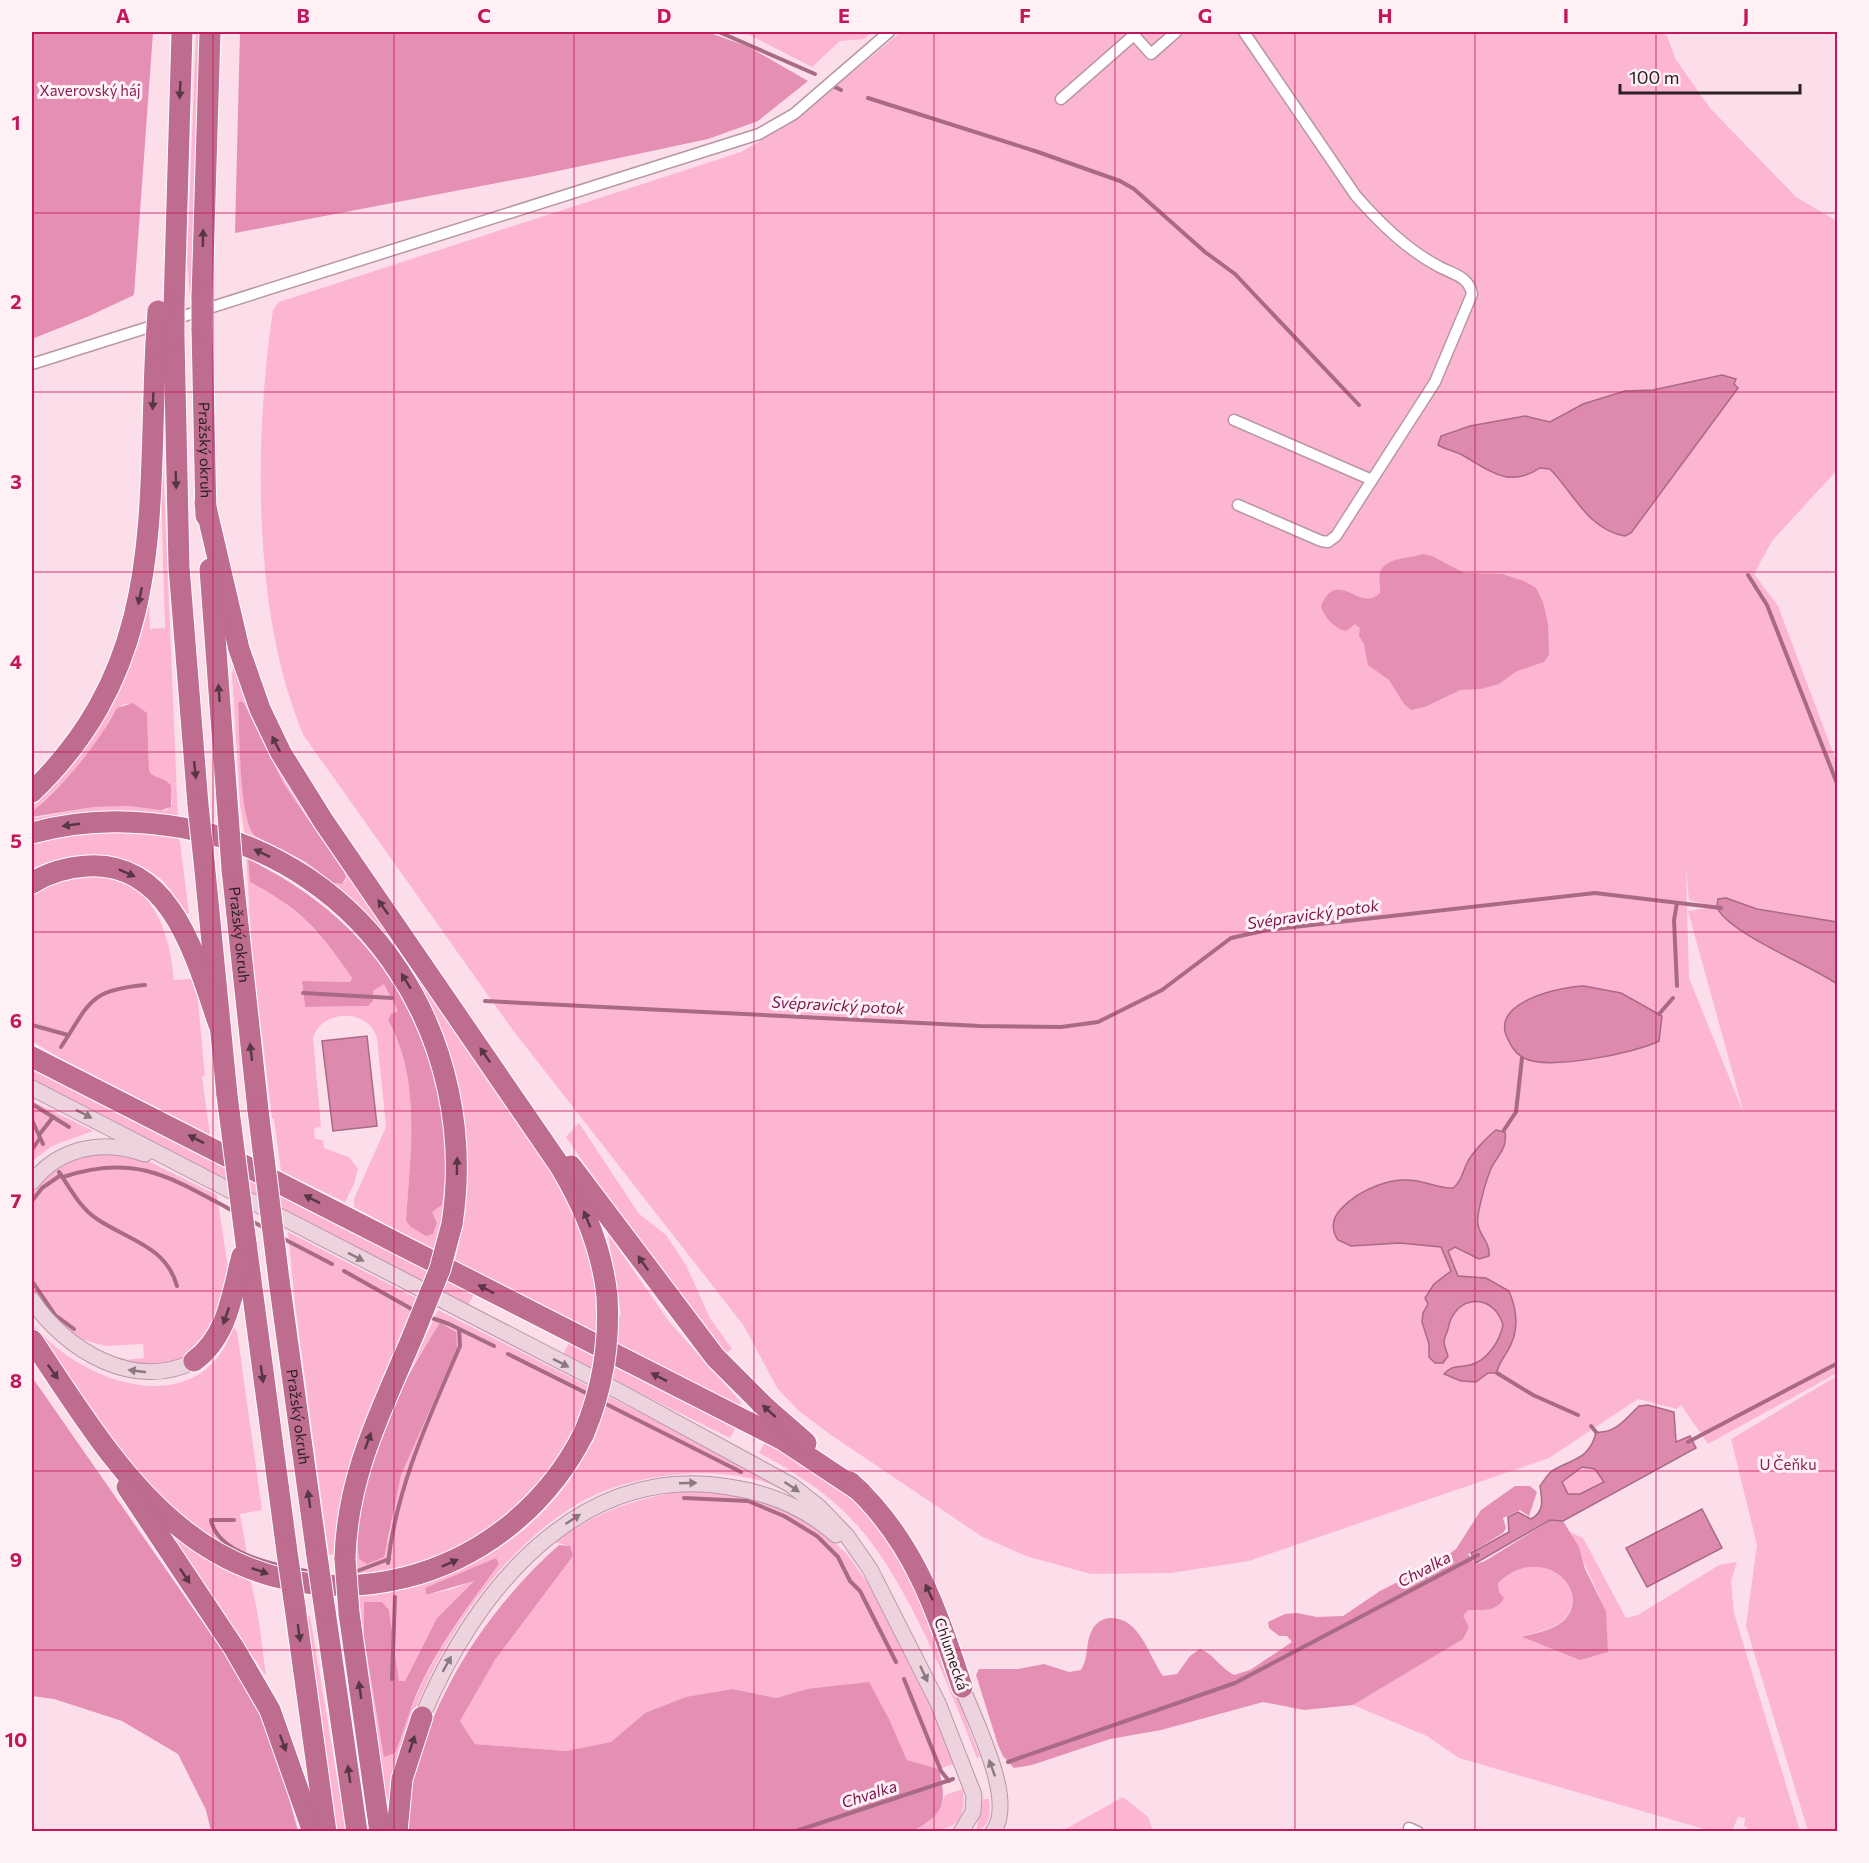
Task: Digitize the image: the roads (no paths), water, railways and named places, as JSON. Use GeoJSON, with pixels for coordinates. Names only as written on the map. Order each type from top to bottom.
{"type":"FeatureCollection","features":[{"type":"Feature","properties":{"kind":"highway","name":"Pražský okruh"},"geometry":{"type":"LineString","coordinates":[[182,32],[165,340],[180,577],[198,805],[219,1026],[245,1256],[326,1832]]}},
{"type":"Feature","properties":{"kind":"highway","name":"Pražský okruh"},"geometry":{"type":"LineString","coordinates":[[210,32],[202,297],[206,503],[232,869],[279,1280],[357,1832]]}},
{"type":"Feature","properties":{"kind":"highway"},"geometry":{"type":"LineString","coordinates":[[32,792],[65,755],[97,708],[122,657],[136,613],[147,547],[165,340]]}},
{"type":"Feature","properties":{"kind":"highway"},"geometry":{"type":"LineString","coordinates":[[75,1403],[140,1487],[192,1537],[221,1554],[261,1572],[327,1585],[368,1584],[407,1577],[438,1568],[482,1547],[515,1523],[543,1495],[563,1470],[584,1433],[605,1364],[608,1334],[607,1296],[599,1254],[582,1208],[551,1151],[324,822],[274,739],[254,695],[239,649],[206,503]]}},
{"type":"Feature","properties":{"kind":"highway"},"geometry":{"type":"LineString","coordinates":[[32,833],[71,825],[118,821],[151,823],[198,831],[246,846],[280,862],[314,883],[373,936],[402,975],[425,1016],[440,1054],[450,1093],[457,1140],[456,1189],[452,1224],[440,1269],[378,1414],[356,1475],[347,1522],[345,1559],[349,1613],[380,1832]]}},
{"type":"Feature","properties":{"kind":"highway"},"geometry":{"type":"LineString","coordinates":[[32,883],[58,871],[95,866],[117,868],[147,884],[163,899],[188,938],[219,1026]]}},
{"type":"Feature","properties":{"kind":"highway"},"geometry":{"type":"LineString","coordinates":[[32,1046],[95,1087]]}},
{"type":"Feature","properties":{"kind":"highway"},"geometry":{"type":"LineString","coordinates":[[32,1057],[95,1087],[783,1440],[860,1491]]}},
{"type":"Feature","properties":{"kind":"highway"},"geometry":{"type":"LineString","coordinates":[[518,1104],[587,1185],[668,1298],[715,1357],[766,1408],[860,1491]]}},
{"type":"Feature","properties":{"kind":"highway"},"geometry":{"type":"LineString","coordinates":[[194,1361],[210,1347],[222,1328],[245,1256]]}},
{"type":"Feature","properties":{"kind":"highway"},"geometry":{"type":"LineString","coordinates":[[32,1340],[75,1403],[152,1527],[234,1648],[270,1710],[313,1832]]}},
{"type":"Feature","properties":{"kind":"highway","name":"Chlumecká"},"geometry":{"type":"LineString","coordinates":[[860,1491],[884,1518],[917,1568],[932,1597],[962,1687]]}},
{"type":"Feature","properties":{"kind":"highway"},"geometry":{"type":"LineString","coordinates":[[397,1832],[402,1779],[422,1717]]}},
{"type":"Feature","properties":{"kind":"main road"},"geometry":{"type":"LineString","coordinates":[[32,1088],[622,1393],[791,1485],[836,1523],[858,1549],[883,1594]]}},
{"type":"Feature","properties":{"kind":"main road"},"geometry":{"type":"LineString","coordinates":[[32,1182],[44,1169],[62,1156],[93,1147],[126,1148],[193,1172]]}},
{"type":"Feature","properties":{"kind":"main road"},"geometry":{"type":"LineString","coordinates":[[32,1300],[49,1323],[68,1339],[119,1367],[155,1373],[174,1370],[194,1361]]}},
{"type":"Feature","properties":{"kind":"main road"},"geometry":{"type":"LineString","coordinates":[[422,1717],[458,1645],[485,1605],[512,1572],[541,1543],[570,1521],[593,1507],[631,1493],[662,1485],[694,1483],[733,1487],[781,1501],[808,1515],[833,1533],[855,1556],[883,1594]]}},
{"type":"Feature","properties":{"kind":"main road","name":"Chlumecká"},"geometry":{"type":"LineString","coordinates":[[883,1594],[938,1703],[974,1795],[973,1812],[961,1832]]}},
{"type":"Feature","properties":{"kind":"main road","name":"Chlumecká"},"geometry":{"type":"LineString","coordinates":[[962,1687],[999,1790],[1000,1818],[993,1832]]}},
{"type":"Feature","properties":{"kind":"street"},"geometry":{"type":"LineString","coordinates":[[32,364],[749,139],[794,114],[889,32]]}},
{"type":"Feature","properties":{"kind":"street"},"geometry":{"type":"LineString","coordinates":[[1061,99],[1133,33],[1151,54],[1176,32]]}},
{"type":"Feature","properties":{"kind":"street"},"geometry":{"type":"LineString","coordinates":[[1238,505],[1328,542],[1336,536],[1435,382],[1470,304],[1471,288],[1467,281],[1409,247],[1374,217],[1356,196],[1244,32]]}},
{"type":"Feature","properties":{"kind":"street"},"geometry":{"type":"LineString","coordinates":[[1234,420],[1372,480]]}},
{"type":"Feature","properties":{"kind":"waterway"},"geometry":{"type":"LineString","coordinates":[[719,32],[815,74]]}},
{"type":"Feature","properties":{"kind":"waterway"},"geometry":{"type":"LineString","coordinates":[[835,87],[841,90]]}},
{"type":"Feature","properties":{"kind":"waterway"},"geometry":{"type":"LineString","coordinates":[[868,98],[1038,152],[1120,181],[1134,189],[1205,252],[1235,274],[1359,405]]}},
{"type":"Feature","properties":{"kind":"waterway"},"geometry":{"type":"LineString","coordinates":[[1748,575],[1767,605],[1838,786]]}},
{"type":"Feature","properties":{"kind":"waterway","name":"Svépravický potok"},"geometry":{"type":"LineString","coordinates":[[485,1001],[980,1026],[1061,1027],[1098,1022],[1162,990],[1231,938],[1267,930],[1595,893],[1721,908]]}},
{"type":"Feature","properties":{"kind":"waterway"},"geometry":{"type":"LineString","coordinates":[[1677,903],[1674,920],[1677,986]]}},
{"type":"Feature","properties":{"kind":"waterway","name":"Svépravický potok"},"geometry":{"type":"LineString","coordinates":[[61,1047],[92,1001],[112,991],[145,985]]}},
{"type":"Feature","properties":{"kind":"waterway","name":"Svépravický potok"},"geometry":{"type":"LineString","coordinates":[[303,993],[392,998]]}},
{"type":"Feature","properties":{"kind":"waterway"},"geometry":{"type":"LineString","coordinates":[[1659,1014],[1673,998]]}},
{"type":"Feature","properties":{"kind":"waterway"},"geometry":{"type":"LineString","coordinates":[[32,1025],[68,1035]]}},
{"type":"Feature","properties":{"kind":"waterway"},"geometry":{"type":"LineString","coordinates":[[1504,1130],[1516,1112],[1522,1058]]}},
{"type":"Feature","properties":{"kind":"waterway"},"geometry":{"type":"LineString","coordinates":[[32,1104],[53,1117],[39,1135]]}},
{"type":"Feature","properties":{"kind":"waterway"},"geometry":{"type":"LineString","coordinates":[[53,1117],[69,1127]]}},
{"type":"Feature","properties":{"kind":"waterway"},"geometry":{"type":"LineString","coordinates":[[32,1120],[43,1144]]}},
{"type":"Feature","properties":{"kind":"waterway"},"geometry":{"type":"LineString","coordinates":[[32,1150],[40,1138]]}},
{"type":"Feature","properties":{"kind":"waterway"},"geometry":{"type":"LineString","coordinates":[[63,1177],[88,1170],[111,1167],[132,1168],[171,1179],[233,1211]]}},
{"type":"Feature","properties":{"kind":"waterway"},"geometry":{"type":"LineString","coordinates":[[59,1172],[85,1209],[97,1219],[155,1253],[172,1272],[177,1286]]}},
{"type":"Feature","properties":{"kind":"waterway"},"geometry":{"type":"LineString","coordinates":[[32,1201],[42,1188],[61,1175]]}},
{"type":"Feature","properties":{"kind":"waterway"},"geometry":{"type":"LineString","coordinates":[[251,1221],[265,1228]]}},
{"type":"Feature","properties":{"kind":"waterway"},"geometry":{"type":"LineString","coordinates":[[282,1238],[332,1264]]}},
{"type":"Feature","properties":{"kind":"waterway"},"geometry":{"type":"LineString","coordinates":[[344,1271],[417,1312]]}},
{"type":"Feature","properties":{"kind":"waterway"},"geometry":{"type":"LineString","coordinates":[[32,1281],[55,1315],[74,1329]]}},
{"type":"Feature","properties":{"kind":"waterway"},"geometry":{"type":"LineString","coordinates":[[429,1317],[494,1346]]}},
{"type":"Feature","properties":{"kind":"waterway"},"geometry":{"type":"LineString","coordinates":[[388,1563],[392,1534],[407,1479],[426,1426],[460,1346],[459,1329]]}},
{"type":"Feature","properties":{"kind":"waterway"},"geometry":{"type":"LineString","coordinates":[[508,1354],[590,1395]]}},
{"type":"Feature","properties":{"kind":"waterway","name":"Chvalka"},"geometry":{"type":"LineString","coordinates":[[1688,1442],[1838,1363]]}},
{"type":"Feature","properties":{"kind":"waterway"},"geometry":{"type":"LineString","coordinates":[[1497,1373],[1533,1395],[1578,1415]]}},
{"type":"Feature","properties":{"kind":"waterway"},"geometry":{"type":"LineString","coordinates":[[602,1402],[741,1472]]}},
{"type":"Feature","properties":{"kind":"waterway"},"geometry":{"type":"LineString","coordinates":[[1591,1426],[1596,1432]]}},
{"type":"Feature","properties":{"kind":"waterway"},"geometry":{"type":"LineString","coordinates":[[684,1498],[748,1501],[784,1516],[817,1536],[838,1557],[850,1581],[860,1591],[896,1662]]}},
{"type":"Feature","properties":{"kind":"waterway"},"geometry":{"type":"LineString","coordinates":[[234,1520],[211,1520],[221,1539],[239,1552],[282,1566]]}},
{"type":"Feature","properties":{"kind":"waterway","name":"Chvalka"},"geometry":{"type":"LineString","coordinates":[[1008,1762],[1235,1683],[1478,1555]]}},
{"type":"Feature","properties":{"kind":"waterway"},"geometry":{"type":"LineString","coordinates":[[352,1573],[389,1559]]}},
{"type":"Feature","properties":{"kind":"waterway"},"geometry":{"type":"LineString","coordinates":[[295,1569],[312,1572]]}},
{"type":"Feature","properties":{"kind":"waterway"},"geometry":{"type":"LineString","coordinates":[[392,1679],[395,1597]]}},
{"type":"Feature","properties":{"kind":"waterway"},"geometry":{"type":"LineString","coordinates":[[904,1679],[941,1771],[949,1781]]}},
{"type":"Feature","properties":{"kind":"waterway","name":"Chvalka"},"geometry":{"type":"LineString","coordinates":[[793,1832],[953,1779]]}},
{"type":"Feature","properties":{"kind":"park label","name":"Xaverovský háj"},"geometry":{"type":"Point","coordinates":[90,91]}},
{"type":"Feature","properties":{"kind":"park label","name":"U Čeňku"},"geometry":{"type":"Point","coordinates":[1788,1465]}}]}
